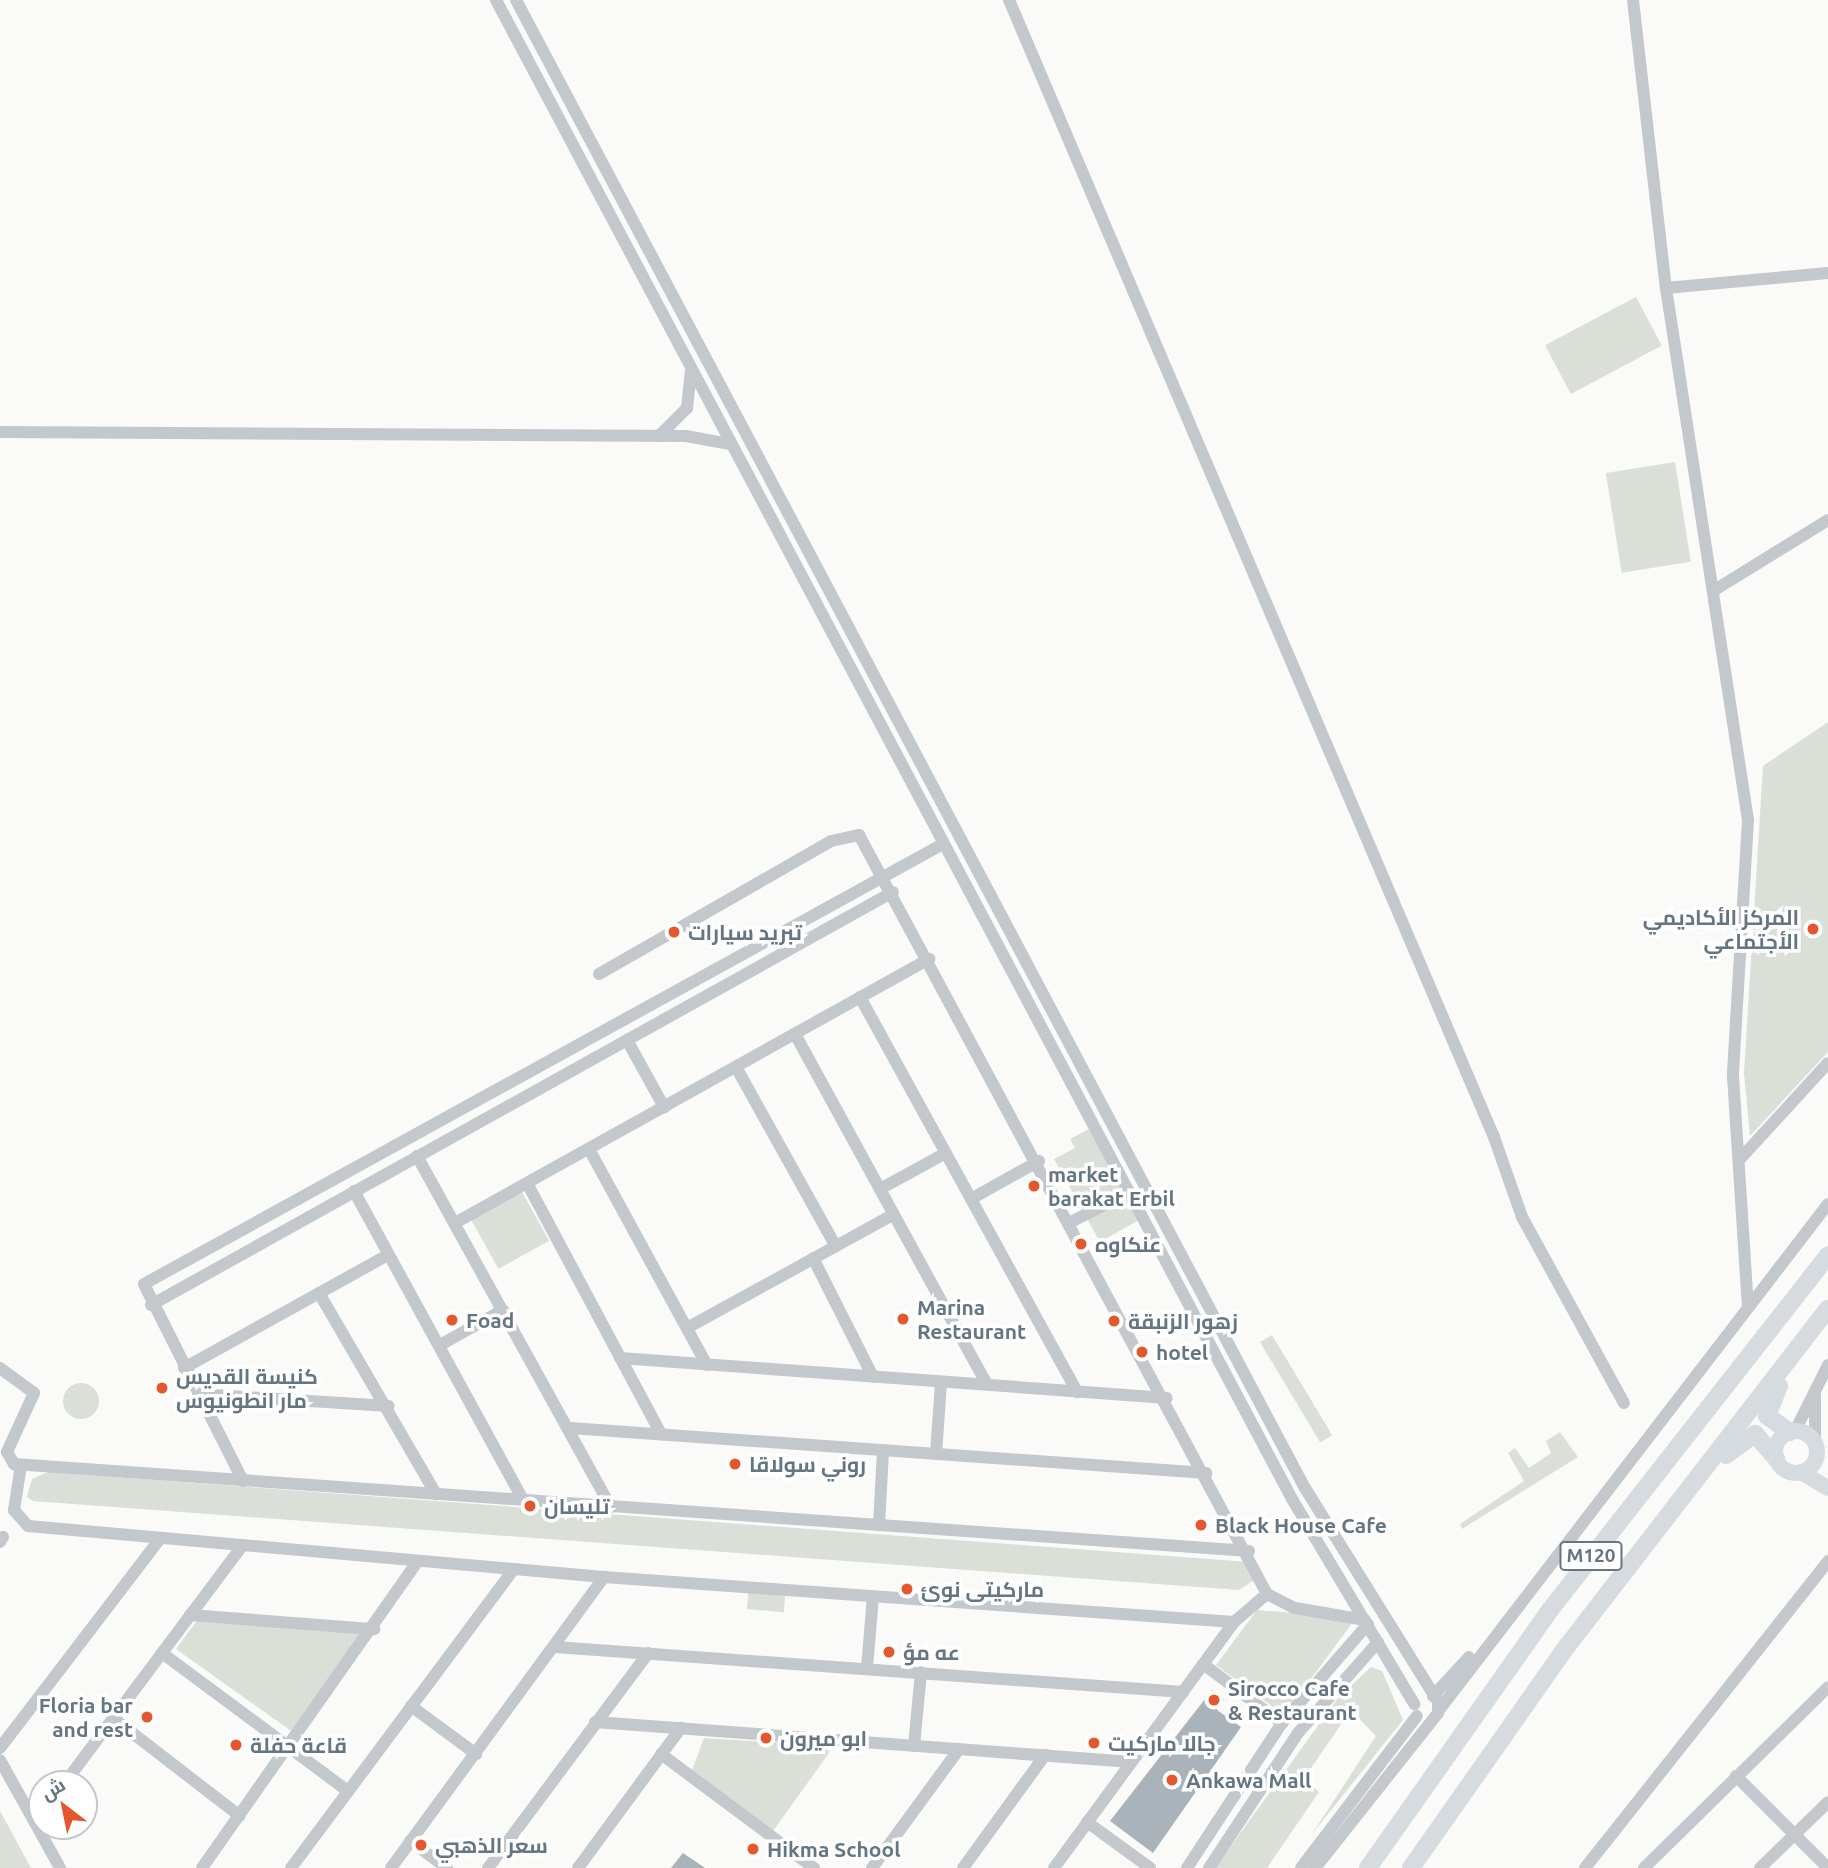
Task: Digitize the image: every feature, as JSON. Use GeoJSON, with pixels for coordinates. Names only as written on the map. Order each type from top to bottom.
{"type":"FeatureCollection","features":[{"type":"Feature","properties":{"kind":"highway","name":"M120"},"geometry":{"type":"LineString","coordinates":[[1368,1868],[1558,1599],[1828,1255]]}},
{"type":"Feature","properties":{"kind":"highway","name":"M120"},"geometry":{"type":"LineString","coordinates":[[1411,1868],[1678,1500],[1828,1309]]}},
{"type":"Feature","properties":{"kind":"highway"},"geometry":{"type":"LineString","coordinates":[[1793,1431],[1773,1425],[1767,1408],[1804,1339]]}},
{"type":"Feature","properties":{"kind":"highway"},"geometry":{"type":"LineString","coordinates":[[1678,1500],[1745,1436],[1764,1438],[1776,1458]]}},
{"type":"Feature","properties":{"kind":"main road"},"geometry":{"type":"LineString","coordinates":[[1828,1465],[1816,1446],[1793,1431],[1777,1444],[1776,1458],[1788,1471],[1801,1472],[1828,1488]]}},
{"type":"Feature","properties":{"kind":"main road"},"geometry":{"type":"LineString","coordinates":[[1801,1472],[1811,1466],[1816,1446]]}},
{"type":"Feature","properties":{"kind":"street"},"geometry":{"type":"LineString","coordinates":[[496,0],[1292,1499],[1416,1710],[1436,1714]]}},
{"type":"Feature","properties":{"kind":"street"},"geometry":{"type":"LineString","coordinates":[[516,0],[1305,1488],[1430,1695],[1436,1714]]}},
{"type":"Feature","properties":{"kind":"street"},"geometry":{"type":"LineString","coordinates":[[1009,0],[1494,1137],[1522,1217],[1624,1403]]}},
{"type":"Feature","properties":{"kind":"street"},"geometry":{"type":"LineString","coordinates":[[1633,0],[1666,288],[1748,820],[1733,1076],[1748,1307]]}},
{"type":"Feature","properties":{"kind":"street"},"geometry":{"type":"LineString","coordinates":[[1666,288],[1828,273]]}},
{"type":"Feature","properties":{"kind":"street"},"geometry":{"type":"LineString","coordinates":[[656,438],[687,408],[689,365]]}},
{"type":"Feature","properties":{"kind":"street"},"geometry":{"type":"LineString","coordinates":[[0,432],[656,438],[730,443]]}},
{"type":"Feature","properties":{"kind":"street"},"geometry":{"type":"LineString","coordinates":[[1713,591],[1828,520]]}},
{"type":"Feature","properties":{"kind":"street"},"geometry":{"type":"LineString","coordinates":[[599,974],[843,835],[859,835],[885,877],[1167,1398],[1249,1552],[1267,1594],[1296,1608],[1366,1622]]}},
{"type":"Feature","properties":{"kind":"street"},"geometry":{"type":"LineString","coordinates":[[243,1481],[150,1305],[144,1284],[943,844]]}},
{"type":"Feature","properties":{"kind":"street"},"geometry":{"type":"LineString","coordinates":[[150,1305],[893,892]]}},
{"type":"Feature","properties":{"kind":"street"},"geometry":{"type":"LineString","coordinates":[[455,1223],[929,959]]}},
{"type":"Feature","properties":{"kind":"street"},"geometry":{"type":"LineString","coordinates":[[860,997],[1077,1392]]}},
{"type":"Feature","properties":{"kind":"street"},"geometry":{"type":"LineString","coordinates":[[795,1034],[987,1384]]}},
{"type":"Feature","properties":{"kind":"street"},"geometry":{"type":"LineString","coordinates":[[627,1040],[664,1107]]}},
{"type":"Feature","properties":{"kind":"street"},"geometry":{"type":"LineString","coordinates":[[1740,1159],[1828,1063]]}},
{"type":"Feature","properties":{"kind":"street"},"geometry":{"type":"LineString","coordinates":[[736,1067],[835,1245]]}},
{"type":"Feature","properties":{"kind":"street"},"geometry":{"type":"LineString","coordinates":[[589,1149],[707,1365]]}},
{"type":"Feature","properties":{"kind":"street"},"geometry":{"type":"LineString","coordinates":[[880,1189],[946,1153]]}},
{"type":"Feature","properties":{"kind":"street"},"geometry":{"type":"LineString","coordinates":[[417,1156],[611,1507]]}},
{"type":"Feature","properties":{"kind":"street"},"geometry":{"type":"LineString","coordinates":[[971,1199],[1038,1161]]}},
{"type":"Feature","properties":{"kind":"street"},"geometry":{"type":"LineString","coordinates":[[527,1183],[662,1434]]}},
{"type":"Feature","properties":{"kind":"street"},"geometry":{"type":"LineString","coordinates":[[355,1191],[523,1500]]}},
{"type":"Feature","properties":{"kind":"street"},"geometry":{"type":"LineString","coordinates":[[1071,1222],[1129,1192]]}},
{"type":"Feature","properties":{"kind":"street"},"geometry":{"type":"LineString","coordinates":[[1315,1868],[1436,1714],[1489,1637],[1828,1204]]}},
{"type":"Feature","properties":{"kind":"street"},"geometry":{"type":"LineString","coordinates":[[687,1328],[894,1214]]}},
{"type":"Feature","properties":{"kind":"street"},"geometry":{"type":"LineString","coordinates":[[184,1368],[388,1255]]}},
{"type":"Feature","properties":{"kind":"street"},"geometry":{"type":"LineString","coordinates":[[813,1258],[873,1377]]}},
{"type":"Feature","properties":{"kind":"street"},"geometry":{"type":"LineString","coordinates":[[319,1293],[389,1406],[436,1494]]}},
{"type":"Feature","properties":{"kind":"street"},"geometry":{"type":"LineString","coordinates":[[440,1345],[503,1310]]}},
{"type":"Feature","properties":{"kind":"street"},"geometry":{"type":"LineString","coordinates":[[620,1359],[1167,1398]]}},
{"type":"Feature","properties":{"kind":"street"},"geometry":{"type":"LineString","coordinates":[[1793,1431],[1828,1365]]}},
{"type":"Feature","properties":{"kind":"street"},"geometry":{"type":"LineString","coordinates":[[0,1368],[34,1393],[7,1452],[21,1465],[1249,1552]]}},
{"type":"Feature","properties":{"kind":"street"},"geometry":{"type":"LineString","coordinates":[[1816,1446],[1813,1404],[1828,1372]]}},
{"type":"Feature","properties":{"kind":"street"},"geometry":{"type":"LineString","coordinates":[[936,1454],[941,1382]]}},
{"type":"Feature","properties":{"kind":"street"},"geometry":{"type":"LineString","coordinates":[[198,1394],[389,1406]]}},
{"type":"Feature","properties":{"kind":"street"},"geometry":{"type":"LineString","coordinates":[[569,1428],[1206,1474]]}},
{"type":"Feature","properties":{"kind":"street"},"geometry":{"type":"LineString","coordinates":[[879,1525],[883,1450]]}},
{"type":"Feature","properties":{"kind":"street"},"geometry":{"type":"LineString","coordinates":[[21,1465],[14,1510],[21,1523],[159,1540],[604,1577],[1234,1622]]}},
{"type":"Feature","properties":{"kind":"street"},"geometry":{"type":"LineString","coordinates":[[0,1748],[159,1540]]}},
{"type":"Feature","properties":{"kind":"street"},"geometry":{"type":"LineString","coordinates":[[75,1770],[241,1547]]}},
{"type":"Feature","properties":{"kind":"street"},"geometry":{"type":"LineString","coordinates":[[202,1868],[374,1629],[418,1561]]}},
{"type":"Feature","properties":{"kind":"street"},"geometry":{"type":"LineString","coordinates":[[1585,1868],[1828,1561]]}},
{"type":"Feature","properties":{"kind":"street"},"geometry":{"type":"LineString","coordinates":[[291,1868],[514,1569]]}},
{"type":"Feature","properties":{"kind":"street"},"geometry":{"type":"LineString","coordinates":[[1805,1592],[1828,1571]]}},
{"type":"Feature","properties":{"kind":"street"},"geometry":{"type":"LineString","coordinates":[[391,1868],[604,1577]]}},
{"type":"Feature","properties":{"kind":"street"},"geometry":{"type":"LineString","coordinates":[[1054,1868],[1234,1622],[1267,1594]]}},
{"type":"Feature","properties":{"kind":"street"},"geometry":{"type":"LineString","coordinates":[[867,1668],[873,1596]]}},
{"type":"Feature","properties":{"kind":"street"},"geometry":{"type":"LineString","coordinates":[[190,1615],[374,1629]]}},
{"type":"Feature","properties":{"kind":"street"},"geometry":{"type":"LineString","coordinates":[[1187,1868],[1282,1723],[1366,1622]]}},
{"type":"Feature","properties":{"kind":"street"},"geometry":{"type":"LineString","coordinates":[[1301,1868],[1416,1710],[1489,1637]]}},
{"type":"Feature","properties":{"kind":"street"},"geometry":{"type":"LineString","coordinates":[[1209,1868],[1298,1733],[1354,1664],[1378,1642]]}},
{"type":"Feature","properties":{"kind":"street"},"geometry":{"type":"LineString","coordinates":[[555,1647],[1183,1692]]}},
{"type":"Feature","properties":{"kind":"street"},"geometry":{"type":"LineString","coordinates":[[1341,1651],[1354,1664]]}},
{"type":"Feature","properties":{"kind":"street"},"geometry":{"type":"LineString","coordinates":[[162,1653],[348,1791]]}},
{"type":"Feature","properties":{"kind":"street"},"geometry":{"type":"LineString","coordinates":[[488,1868],[648,1653]]}},
{"type":"Feature","properties":{"kind":"street"},"geometry":{"type":"LineString","coordinates":[[1203,1664],[1282,1723]]}},
{"type":"Feature","properties":{"kind":"street"},"geometry":{"type":"LineString","coordinates":[[914,1746],[921,1672]]}},
{"type":"Feature","properties":{"kind":"street"},"geometry":{"type":"LineString","coordinates":[[1643,1868],[1828,1687]]}},
{"type":"Feature","properties":{"kind":"street"},"geometry":{"type":"LineString","coordinates":[[411,1706],[476,1754]]}},
{"type":"Feature","properties":{"kind":"street"},"geometry":{"type":"LineString","coordinates":[[114,1718],[240,1816]]}},
{"type":"Feature","properties":{"kind":"street"},"geometry":{"type":"LineString","coordinates":[[595,1722],[1132,1762]]}},
{"type":"Feature","properties":{"kind":"street"},"geometry":{"type":"LineString","coordinates":[[579,1868],[681,1728]]}},
{"type":"Feature","properties":{"kind":"street"},"geometry":{"type":"LineString","coordinates":[[872,1868],[959,1749]]}},
{"type":"Feature","properties":{"kind":"street"},"geometry":{"type":"LineString","coordinates":[[661,1754],[814,1868]]}},
{"type":"Feature","properties":{"kind":"street"},"geometry":{"type":"LineString","coordinates":[[963,1868],[1045,1755]]}},
{"type":"Feature","properties":{"kind":"street"},"geometry":{"type":"LineString","coordinates":[[0,1760],[28,1803]]}},
{"type":"Feature","properties":{"kind":"street"},"geometry":{"type":"LineString","coordinates":[[1736,1776],[1828,1868]]}},
{"type":"Feature","properties":{"kind":"street"},"geometry":{"type":"LineString","coordinates":[[1760,1868],[1828,1802]]}},
{"type":"Feature","properties":{"kind":"street"},"geometry":{"type":"LineString","coordinates":[[1087,1822],[1150,1868]]}},
{"type":"Feature","properties":{"kind":"street"},"geometry":{"type":"LineString","coordinates":[[47,1840],[60,1868]]}},
{"type":"Feature","properties":{"kind":"street"},"geometry":{"type":"LineString","coordinates":[[410,1842],[447,1868]]}},
{"type":"Feature","properties":{"kind":"shaded area"},"geometry":{"type":"Polygon","coordinates":[[[1636,297],[1662,346],[1571,394],[1545,345],[1636,297]]]}},
{"type":"Feature","properties":{"kind":"shaded area"},"geometry":{"type":"Polygon","coordinates":[[[1675,462],[1691,562],[1622,573],[1606,473],[1675,462]]]}},
{"type":"Feature","properties":{"kind":"shaded area"},"geometry":{"type":"Polygon","coordinates":[[[1828,722],[1828,1052],[1750,1136],[1744,1073],[1763,766],[1828,722]]]}},
{"type":"Feature","properties":{"kind":"shaded area"},"geometry":{"type":"Polygon","coordinates":[[[1089,1129],[1139,1220],[1100,1242],[1054,1159],[1075,1148],[1070,1139],[1089,1129]]]}},
{"type":"Feature","properties":{"kind":"shaded area"},"geometry":{"type":"Polygon","coordinates":[[[521,1190],[549,1241],[498,1269],[470,1218],[521,1190]]]}},
{"type":"Feature","properties":{"kind":"shaded area"},"geometry":{"type":"Polygon","coordinates":[[[1272,1335],[1332,1435],[1320,1442],[1260,1342],[1272,1335]]]}},
{"type":"Feature","properties":{"kind":"shaded area"},"geometry":{"type":"Polygon","coordinates":[[[81,1383],[94,1388],[99,1401],[94,1414],[81,1419],[68,1414],[63,1401],[68,1388],[81,1383]]]}},
{"type":"Feature","properties":{"kind":"shaded area"},"geometry":{"type":"Polygon","coordinates":[[[1560,1432],[1578,1457],[1462,1529],[1460,1524],[1524,1481],[1508,1453],[1515,1448],[1529,1468],[1551,1453],[1546,1441],[1560,1432]]]}},
{"type":"Feature","properties":{"kind":"shaded area"},"geometry":{"type":"Polygon","coordinates":[[[48,1472],[1249,1562],[1256,1579],[1239,1590],[33,1501],[27,1497],[32,1479],[48,1472]]]}},
{"type":"Feature","properties":{"kind":"shaded area"},"geometry":{"type":"Polygon","coordinates":[[[749,1585],[786,1588],[784,1612],[747,1609],[749,1585]]]}},
{"type":"Feature","properties":{"kind":"shaded area"},"geometry":{"type":"Polygon","coordinates":[[[1257,1610],[1356,1618],[1284,1715],[1216,1665],[1257,1610]]]}},
{"type":"Feature","properties":{"kind":"shaded area"},"geometry":{"type":"Polygon","coordinates":[[[198,1619],[366,1633],[294,1733],[176,1649],[198,1619]]]}},
{"type":"Feature","properties":{"kind":"shaded area"},"geometry":{"type":"Polygon","coordinates":[[[1371,1667],[1382,1671],[1403,1720],[1312,1834],[1376,1736],[1351,1710],[1304,1778],[1319,1792],[1267,1868],[1215,1868],[1338,1698],[1371,1667]]]}},
{"type":"Feature","properties":{"kind":"shaded area"},"geometry":{"type":"Polygon","coordinates":[[[704,1738],[834,1746],[773,1831],[691,1773],[704,1738]]]}},
{"type":"Feature","properties":{"kind":"shaded area"},"geometry":{"type":"Polygon","coordinates":[[[0,1811],[31,1868],[0,1868],[0,1811]]]}},
{"type":"Feature","properties":{"kind":"building","name":"Ankawa Mall"},"geometry":{"type":"Polygon","coordinates":[[[1212,1690],[1224,1699],[1217,1710],[1241,1727],[1153,1853],[1110,1821],[1212,1690]]]}},
{"type":"Feature","properties":{"kind":"building"},"geometry":{"type":"Polygon","coordinates":[[[683,1853],[705,1868],[671,1868],[683,1853]]]}},
{"type":"Feature","properties":{"kind":"place","name":"المركز الأكاديمي الأجتماعي"},"geometry":{"type":"Point","coordinates":[1813,929]}},
{"type":"Feature","properties":{"kind":"place","name":"تبريد سيارات"},"geometry":{"type":"Point","coordinates":[674,932]}},
{"type":"Feature","properties":{"kind":"place","name":"market barakat Erbil"},"geometry":{"type":"Point","coordinates":[1034,1186]}},
{"type":"Feature","properties":{"kind":"place","name":"عنكاوه"},"geometry":{"type":"Point","coordinates":[1081,1244]}},
{"type":"Feature","properties":{"kind":"place","name":"Marina Restaurant"},"geometry":{"type":"Point","coordinates":[903,1319]}},
{"type":"Feature","properties":{"kind":"place","name":"Foad"},"geometry":{"type":"Point","coordinates":[452,1320]}},
{"type":"Feature","properties":{"kind":"place","name":"زهور الزنبقة"},"geometry":{"type":"Point","coordinates":[1114,1321]}},
{"type":"Feature","properties":{"kind":"place","name":"hotel"},"geometry":{"type":"Point","coordinates":[1142,1352]}},
{"type":"Feature","properties":{"kind":"place","name":"كنيسة القديس مار انطونيوس"},"geometry":{"type":"Point","coordinates":[162,1388]}},
{"type":"Feature","properties":{"kind":"place","name":"روني سولاقا"},"geometry":{"type":"Point","coordinates":[735,1464]}},
{"type":"Feature","properties":{"kind":"place","name":"تليسان"},"geometry":{"type":"Point","coordinates":[530,1506]}},
{"type":"Feature","properties":{"kind":"place","name":"Black House Cafe"},"geometry":{"type":"Point","coordinates":[1201,1525]}},
{"type":"Feature","properties":{"kind":"place","name":"مارکیتی نوئ"},"geometry":{"type":"Point","coordinates":[907,1589]}},
{"type":"Feature","properties":{"kind":"place","name":"عه مؤ"},"geometry":{"type":"Point","coordinates":[889,1652]}},
{"type":"Feature","properties":{"kind":"place","name":"Sirocco Cafe & Restaurant"},"geometry":{"type":"Point","coordinates":[1214,1700]}},
{"type":"Feature","properties":{"kind":"place","name":"Floria bar and rest"},"geometry":{"type":"Point","coordinates":[147,1717]}},
{"type":"Feature","properties":{"kind":"place","name":"ابو ميرون"},"geometry":{"type":"Point","coordinates":[766,1738]}},
{"type":"Feature","properties":{"kind":"place","name":"جالا ماركيت"},"geometry":{"type":"Point","coordinates":[1094,1743]}},
{"type":"Feature","properties":{"kind":"place","name":"قاعة حفلة"},"geometry":{"type":"Point","coordinates":[236,1745]}},
{"type":"Feature","properties":{"kind":"place","name":"Ankawa Mall"},"geometry":{"type":"Point","coordinates":[1172,1780]}},
{"type":"Feature","properties":{"kind":"place","name":"سعر الذهبي"},"geometry":{"type":"Point","coordinates":[421,1845]}},
{"type":"Feature","properties":{"kind":"place","name":"Hikma School"},"geometry":{"type":"Point","coordinates":[753,1849]}}]}
